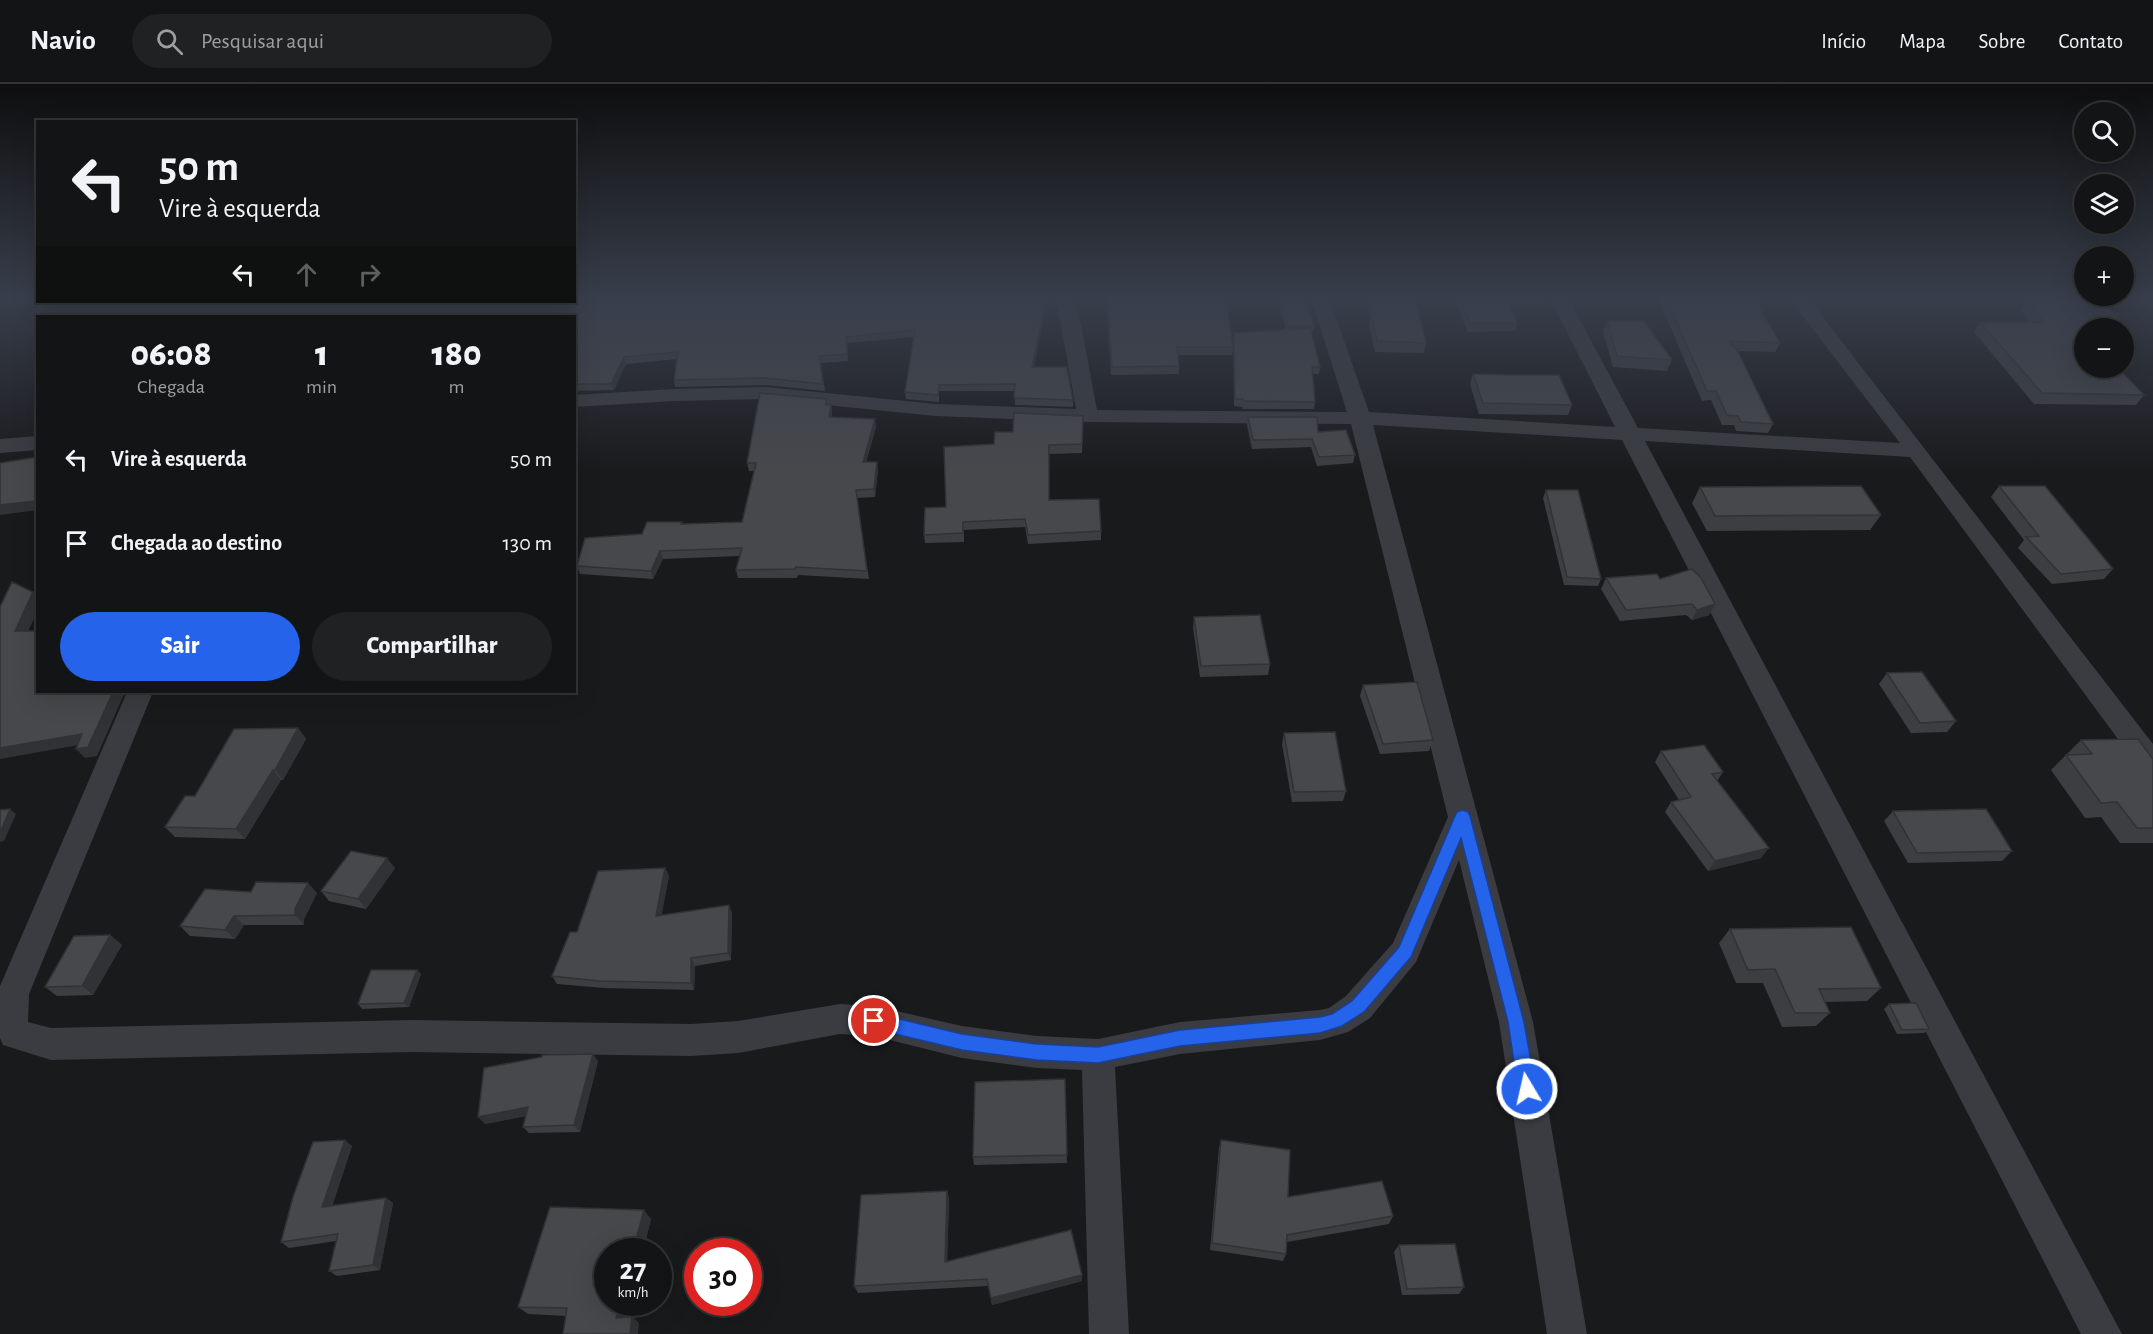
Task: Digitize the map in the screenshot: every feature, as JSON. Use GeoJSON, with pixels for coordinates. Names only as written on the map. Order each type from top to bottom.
{"type":"FeatureCollection","features":[{"type":"Feature","properties":{"kind":"street"},"geometry":{"type":"LineString","coordinates":[[1077,356],[1088,416]]}},
{"type":"Feature","properties":{"kind":"street"},"geometry":{"type":"LineString","coordinates":[[1339,356],[1359,418],[1516,1022],[1567,1334]]}},
{"type":"Feature","properties":{"kind":"street"},"geometry":{"type":"LineString","coordinates":[[1590,356],[2102,1334]]}},
{"type":"Feature","properties":{"kind":"street"},"geometry":{"type":"LineString","coordinates":[[1843,356],[2153,765]]}},
{"type":"Feature","properties":{"kind":"street"},"geometry":{"type":"LineString","coordinates":[[576,401],[674,395],[766,393],[936,410],[1088,416],[1359,418],[1917,451]]}},
{"type":"Feature","properties":{"kind":"street"},"geometry":{"type":"LineString","coordinates":[[0,446],[36,443]]}},
{"type":"Feature","properties":{"kind":"street"},"geometry":{"type":"LineString","coordinates":[[140,693],[13,994],[10,1019],[15,1034],[51,1044],[412,1036],[691,1040],[738,1037],[840,1019],[874,1021],[962,1042],[1005,1048],[1098,1055],[1180,1038],[1320,1025],[1336,1021],[1358,1007],[1405,952],[1463,816]]}},
{"type":"Feature","properties":{"kind":"street"},"geometry":{"type":"LineString","coordinates":[[1098,1055],[1109,1334]]}},
{"type":"Feature","properties":{"kind":"building"},"geometry":{"type":"Polygon","coordinates":[[[576,356],[631,356],[624,357],[611,384],[576,384],[576,356]]]}},
{"type":"Feature","properties":{"kind":"building"},"geometry":{"type":"Polygon","coordinates":[[[677,356],[819,356],[823,384],[764,378],[674,380],[677,356]]]}},
{"type":"Feature","properties":{"kind":"building"},"geometry":{"type":"Polygon","coordinates":[[[911,356],[1034,356],[1032,367],[1067,367],[1073,400],[1014,398],[1015,384],[939,385],[938,395],[905,392],[911,356]]]}},
{"type":"Feature","properties":{"kind":"building"},"geometry":{"type":"Polygon","coordinates":[[[1111,356],[1178,356],[1179,366],[1112,367],[1111,356]]]}},
{"type":"Feature","properties":{"kind":"building"},"geometry":{"type":"Polygon","coordinates":[[[1234,356],[1317,356],[1320,367],[1312,367],[1315,402],[1235,399],[1234,356]]]}},
{"type":"Feature","properties":{"kind":"building"},"geometry":{"type":"Polygon","coordinates":[[[1622,356],[1669,356],[1672,360],[1622,356]]]}},
{"type":"Feature","properties":{"kind":"building"},"geometry":{"type":"Polygon","coordinates":[[[1692,356],[1740,356],[1773,424],[1741,422],[1738,416],[1727,415],[1716,391],[1707,391],[1692,356]]]}},
{"type":"Feature","properties":{"kind":"building"},"geometry":{"type":"Polygon","coordinates":[[[2010,356],[2074,356],[2074,378],[2128,378],[2144,395],[2042,393],[2010,356]]]}},
{"type":"Feature","properties":{"kind":"building"},"geometry":{"type":"Polygon","coordinates":[[[1473,374],[1559,375],[1572,405],[1483,403],[1473,374]]]}},
{"type":"Feature","properties":{"kind":"building"},"geometry":{"type":"Polygon","coordinates":[[[760,393],[826,399],[826,405],[831,404],[829,417],[875,419],[863,462],[877,462],[874,489],[856,490],[867,571],[796,567],[795,569],[736,570],[742,548],[660,551],[651,571],[577,566],[585,538],[642,534],[647,522],[682,522],[681,524],[742,522],[756,463],[747,463],[760,393]]]}},
{"type":"Feature","properties":{"kind":"building"},"geometry":{"type":"Polygon","coordinates":[[[1014,413],[1083,416],[1082,444],[1049,445],[1049,500],[1099,499],[1101,531],[1028,535],[1025,519],[963,522],[963,533],[924,535],[925,508],[946,507],[944,447],[994,444],[995,432],[1013,432],[1014,413]]]}},
{"type":"Feature","properties":{"kind":"building"},"geometry":{"type":"Polygon","coordinates":[[[1248,417],[1317,417],[1318,432],[1346,430],[1355,455],[1319,457],[1312,439],[1253,440],[1248,417]]]}},
{"type":"Feature","properties":{"kind":"building"},"geometry":{"type":"Polygon","coordinates":[[[36,457],[35,501],[0,505],[0,463],[36,457]]]}},
{"type":"Feature","properties":{"kind":"building"},"geometry":{"type":"Polygon","coordinates":[[[1861,486],[1881,515],[1715,516],[1700,487],[1861,486]]]}},
{"type":"Feature","properties":{"kind":"building"},"geometry":{"type":"Polygon","coordinates":[[[1999,486],[2045,486],[2113,569],[2061,574],[2026,537],[2039,536],[1999,486]]]}},
{"type":"Feature","properties":{"kind":"building"},"geometry":{"type":"Polygon","coordinates":[[[1546,490],[1578,490],[1601,579],[1567,577],[1546,490]]]}},
{"type":"Feature","properties":{"kind":"building"},"geometry":{"type":"Polygon","coordinates":[[[1692,569],[1701,578],[1715,604],[1697,610],[1692,604],[1626,610],[1606,578],[1657,574],[1660,579],[1692,569]]]}},
{"type":"Feature","properties":{"kind":"building"},"geometry":{"type":"Polygon","coordinates":[[[12,582],[33,592],[15,631],[36,631],[36,693],[113,693],[88,747],[76,749],[82,734],[0,748],[0,607],[12,582]]]}},
{"type":"Feature","properties":{"kind":"building"},"geometry":{"type":"Polygon","coordinates":[[[1260,615],[1270,664],[1201,666],[1194,617],[1260,615]]]}},
{"type":"Feature","properties":{"kind":"building"},"geometry":{"type":"Polygon","coordinates":[[[1922,672],[1956,721],[1920,723],[1887,673],[1922,672]]]}},
{"type":"Feature","properties":{"kind":"building"},"geometry":{"type":"Polygon","coordinates":[[[1417,682],[1433,740],[1383,744],[1363,685],[1417,682]]]}},
{"type":"Feature","properties":{"kind":"building"},"geometry":{"type":"Polygon","coordinates":[[[298,728],[275,770],[236,829],[165,827],[185,796],[195,796],[234,729],[298,728]]]}},
{"type":"Feature","properties":{"kind":"building"},"geometry":{"type":"Polygon","coordinates":[[[1335,732],[1346,791],[1294,792],[1284,733],[1335,732]]]}},
{"type":"Feature","properties":{"kind":"building"},"geometry":{"type":"Polygon","coordinates":[[[2138,739],[2153,759],[2153,828],[2137,828],[2117,802],[2101,803],[2066,755],[2092,754],[2081,740],[2138,739]]]}},
{"type":"Feature","properties":{"kind":"building"},"geometry":{"type":"Polygon","coordinates":[[[1704,745],[1723,772],[1712,774],[1769,848],[1715,861],[1671,802],[1691,797],[1661,751],[1704,745]]]}},
{"type":"Feature","properties":{"kind":"building"},"geometry":{"type":"Polygon","coordinates":[[[10,809],[0,833],[0,810],[10,809]]]}},
{"type":"Feature","properties":{"kind":"building"},"geometry":{"type":"Polygon","coordinates":[[[1986,809],[2012,851],[1917,853],[1893,811],[1986,809]]]}},
{"type":"Feature","properties":{"kind":"building"},"geometry":{"type":"Polygon","coordinates":[[[351,851],[387,858],[358,899],[321,891],[351,851]]]}},
{"type":"Feature","properties":{"kind":"building"},"geometry":{"type":"Polygon","coordinates":[[[665,868],[656,916],[729,905],[728,953],[691,958],[691,983],[599,981],[552,976],[570,932],[577,932],[598,871],[665,868]]]}},
{"type":"Feature","properties":{"kind":"building"},"geometry":{"type":"Polygon","coordinates":[[[256,882],[308,883],[295,909],[295,915],[234,916],[225,930],[180,926],[205,889],[251,892],[256,882]]]}},
{"type":"Feature","properties":{"kind":"building"},"geometry":{"type":"Polygon","coordinates":[[[1851,927],[1881,988],[1819,989],[1830,1013],[1795,1013],[1775,969],[1748,970],[1730,929],[1851,927]]]}},
{"type":"Feature","properties":{"kind":"building"},"geometry":{"type":"Polygon","coordinates":[[[110,935],[82,986],[45,987],[74,936],[110,935]]]}},
{"type":"Feature","properties":{"kind":"building"},"geometry":{"type":"Polygon","coordinates":[[[371,970],[417,970],[404,1003],[358,1004],[371,970]]]}},
{"type":"Feature","properties":{"kind":"building"},"geometry":{"type":"Polygon","coordinates":[[[1916,1003],[1929,1029],[1902,1030],[1889,1004],[1916,1003]]]}},
{"type":"Feature","properties":{"kind":"building"},"geometry":{"type":"Polygon","coordinates":[[[593,1054],[574,1125],[523,1127],[528,1107],[478,1117],[484,1068],[542,1057],[542,1055],[593,1054]]]}},
{"type":"Feature","properties":{"kind":"building"},"geometry":{"type":"Polygon","coordinates":[[[1065,1079],[1067,1155],[973,1157],[975,1082],[1065,1079]]]}},
{"type":"Feature","properties":{"kind":"building"},"geometry":{"type":"Polygon","coordinates":[[[345,1140],[322,1207],[386,1198],[373,1265],[329,1271],[338,1234],[281,1242],[293,1197],[313,1142],[345,1140]]]}},
{"type":"Feature","properties":{"kind":"building"},"geometry":{"type":"Polygon","coordinates":[[[1221,1140],[1290,1150],[1288,1197],[1382,1181],[1393,1216],[1287,1235],[1286,1254],[1212,1243],[1221,1140]]]}},
{"type":"Feature","properties":{"kind":"building"},"geometry":{"type":"Polygon","coordinates":[[[947,1191],[945,1262],[1071,1230],[1082,1275],[991,1298],[987,1279],[854,1286],[861,1195],[947,1191]]]}},
{"type":"Feature","properties":{"kind":"building"},"geometry":{"type":"Polygon","coordinates":[[[550,1207],[644,1210],[636,1238],[594,1238],[594,1316],[616,1316],[616,1318],[632,1316],[630,1334],[563,1334],[567,1308],[518,1307],[550,1207]]]}},
{"type":"Feature","properties":{"kind":"building"},"geometry":{"type":"Polygon","coordinates":[[[1455,1244],[1464,1287],[1407,1289],[1399,1245],[1455,1244]]]}},
{"type":"Feature","properties":{"kind":"route"},"geometry":{"type":"LineString","coordinates":[[874,1021],[962,1042],[1037,1052],[1098,1055],[1180,1038],[1320,1025],[1336,1021],[1358,1007],[1405,952],[1463,816],[1516,1022],[1527,1089]]}}]}
